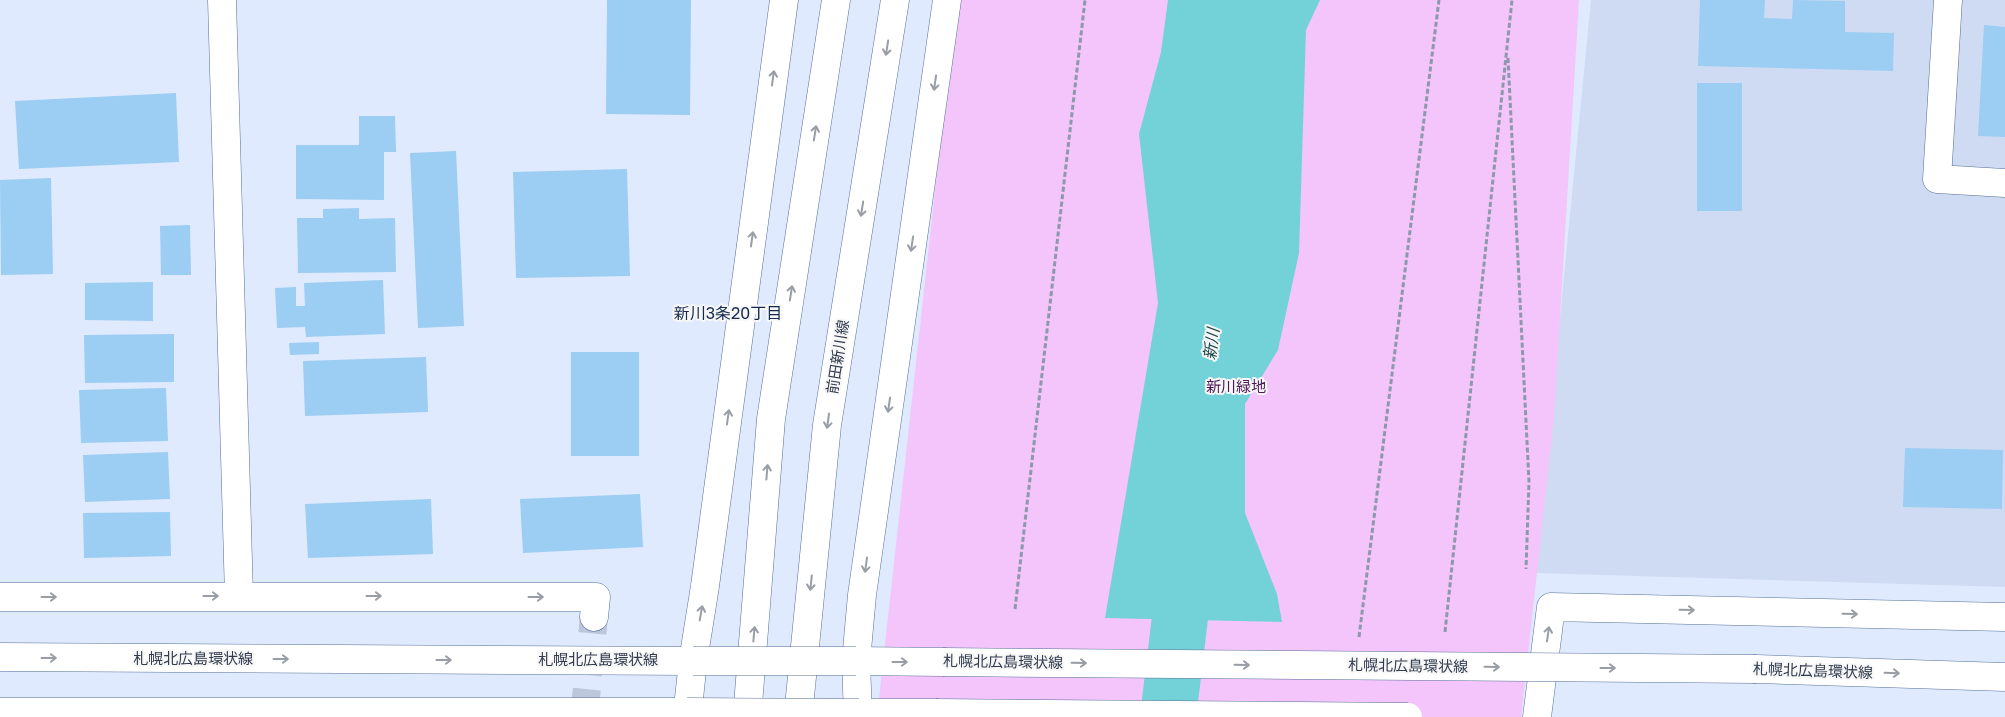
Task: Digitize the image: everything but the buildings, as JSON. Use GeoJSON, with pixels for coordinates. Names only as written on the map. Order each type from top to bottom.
{"type":"FeatureCollection","features":[{"type":"Feature","properties":{"kind":"main road"},"geometry":{"type":"LineString","coordinates":[[222,0],[240,596]]}},
{"type":"Feature","properties":{"kind":"main road"},"geometry":{"type":"LineString","coordinates":[[687,715],[784,0]]}},
{"type":"Feature","properties":{"kind":"main road"},"geometry":{"type":"LineString","coordinates":[[747,717],[771,419],[836,0]]}},
{"type":"Feature","properties":{"kind":"main road","name":"前田新川線"},"geometry":{"type":"LineString","coordinates":[[798,717],[828,425],[895,0]]}},
{"type":"Feature","properties":{"kind":"main road"},"geometry":{"type":"LineString","coordinates":[[859,715],[856,661],[862,595],[947,0]]}},
{"type":"Feature","properties":{"kind":"main road"},"geometry":{"type":"LineString","coordinates":[[1948,0],[1937,179],[2005,184]]}},
{"type":"Feature","properties":{"kind":"main road"},"geometry":{"type":"LineString","coordinates":[[0,597],[596,597],[594,617]]}},
{"type":"Feature","properties":{"kind":"main road"},"geometry":{"type":"LineString","coordinates":[[1537,717],[1551,607],[2005,617]]}},
{"type":"Feature","properties":{"kind":"main road","name":"札幌北広島環状線"},"geometry":{"type":"LineString","coordinates":[[0,657],[1756,668],[2005,677]]}},
{"type":"Feature","properties":{"kind":"main road"},"geometry":{"type":"LineString","coordinates":[[0,712],[687,715],[936,713],[1408,717]]}},
{"type":"Feature","properties":{"kind":"path"},"geometry":{"type":"LineString","coordinates":[[1015,608],[1085,0]]}},
{"type":"Feature","properties":{"kind":"path"},"geometry":{"type":"LineString","coordinates":[[1359,638],[1439,0]]}},
{"type":"Feature","properties":{"kind":"path"},"geometry":{"type":"LineString","coordinates":[[1445,632],[1512,0]]}},
{"type":"Feature","properties":{"kind":"path"},"geometry":{"type":"LineString","coordinates":[[1507,46],[1530,482],[1526,569]]}},
{"type":"Feature","properties":{"kind":"shaded area"},"geometry":{"type":"Polygon","coordinates":[[[1591,0],[2005,0],[2005,587],[1535,573],[1591,0]]]}},
{"type":"Feature","properties":{"kind":"green space","name":"新川緑地"},"geometry":{"type":"Polygon","coordinates":[[[956,0],[1579,0],[1554,418],[1521,717],[877,717],[956,0]]]}},
{"type":"Feature","properties":{"kind":"water"},"geometry":{"type":"Polygon","coordinates":[[[1168,0],[1320,0],[1306,30],[1299,253],[1278,350],[1245,404],[1245,513],[1277,594],[1282,622],[1105,618],[1158,303],[1139,134],[1161,52],[1168,0]]]}},
{"type":"Feature","properties":{"kind":"waterway","name":"新川"},"geometry":{"type":"LineString","coordinates":[[1168,717],[1189,543]]}},
{"type":"Feature","properties":{"kind":"tunnel"},"geometry":{"type":"LineString","coordinates":[[584,717],[594,617]]}},
{"type":"Feature","properties":{"kind":"district","name":"新川3条20丁目"},"geometry":{"type":"Point","coordinates":[728,313]}}]}
